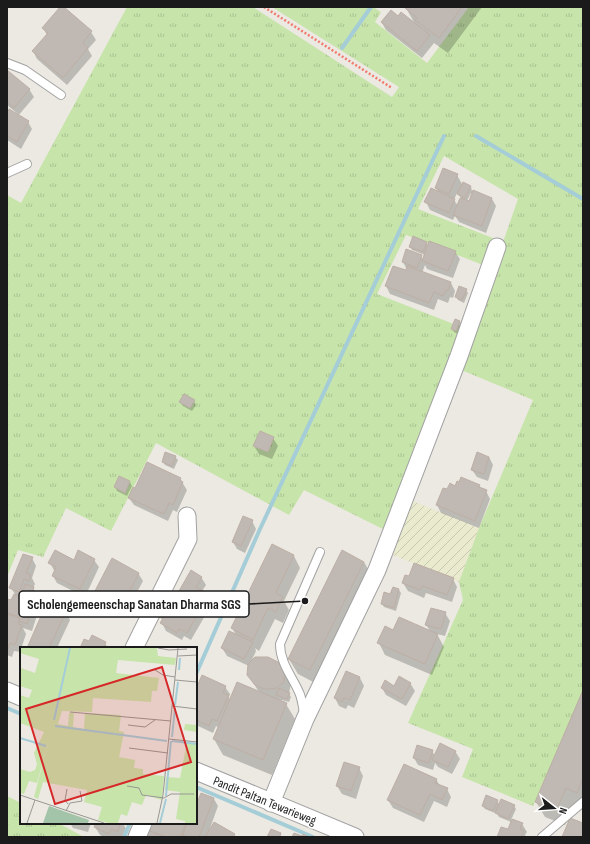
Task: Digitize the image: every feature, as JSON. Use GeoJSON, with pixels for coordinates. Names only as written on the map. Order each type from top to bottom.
{"type":"FeatureCollection","features":[{"type":"Feature","properties":{"kind":"street"},"geometry":{"type":"LineString","coordinates":[[271,802],[305,719],[378,570],[459,356],[497,247]]}},
{"type":"Feature","properties":{"kind":"street"},"geometry":{"type":"LineString","coordinates":[[134,647],[188,539],[187,516]]}},
{"type":"Feature","properties":{"kind":"street"},"geometry":{"type":"LineString","coordinates":[[7,691],[20,697]]}},
{"type":"Feature","properties":{"kind":"street","name":"Pandit Paltan Tewarieweg"},"geometry":{"type":"LineString","coordinates":[[197,771],[352,836]]}},
{"type":"Feature","properties":{"kind":"street"},"geometry":{"type":"LineString","coordinates":[[137,837],[142,824]]}},
{"type":"Feature","properties":{"kind":"lane"},"geometry":{"type":"LineString","coordinates":[[7,63],[25,70],[61,95]]}},
{"type":"Feature","properties":{"kind":"lane"},"geometry":{"type":"LineString","coordinates":[[7,173],[27,164]]}},
{"type":"Feature","properties":{"kind":"lane"},"geometry":{"type":"LineString","coordinates":[[305,719],[299,691],[284,665],[280,653],[280,644],[320,552]]}},
{"type":"Feature","properties":{"kind":"lane"},"geometry":{"type":"LineString","coordinates":[[542,837],[583,802]]}},
{"type":"Feature","properties":{"kind":"path"},"geometry":{"type":"LineString","coordinates":[[264,7],[392,88]]}},
{"type":"Feature","properties":{"kind":"green space"},"geometry":{"type":"Polygon","coordinates":[[[127,7],[253,7],[392,97],[399,87],[272,7],[373,7],[381,12],[375,22],[427,63],[469,7],[583,7],[583,695],[533,806],[462,777],[473,749],[408,723],[463,600],[459,582],[479,528],[533,400],[459,369],[518,199],[444,156],[418,209],[493,238],[483,265],[406,235],[377,294],[464,328],[387,531],[304,490],[289,515],[156,443],[111,531],[66,508],[43,557],[18,550],[7,577],[7,195],[21,203],[127,7]]]}},
{"type":"Feature","properties":{"kind":"green space"},"geometry":{"type":"Polygon","coordinates":[[[408,499],[479,528],[459,582],[388,553],[408,499]]]}},
{"type":"Feature","properties":{"kind":"green space"},"geometry":{"type":"Polygon","coordinates":[[[7,796],[20,802],[20,824],[60,824],[84,837],[7,837],[7,796]]]}},
{"type":"Feature","properties":{"kind":"building"},"geometry":{"type":"Polygon","coordinates":[[[60,7],[64,7],[92,31],[83,43],[88,48],[63,78],[32,51],[48,33],[42,28],[60,7]]]}},
{"type":"Feature","properties":{"kind":"building"},"geometry":{"type":"Polygon","coordinates":[[[462,7],[439,38],[415,20],[417,18],[405,8],[462,7]]]}},
{"type":"Feature","properties":{"kind":"building"},"geometry":{"type":"Polygon","coordinates":[[[391,10],[398,16],[401,12],[430,35],[417,51],[381,22],[391,10]]]}},
{"type":"Feature","properties":{"kind":"building"},"geometry":{"type":"Polygon","coordinates":[[[7,70],[30,89],[14,108],[7,102],[7,70]]]}},
{"type":"Feature","properties":{"kind":"building"},"geometry":{"type":"Polygon","coordinates":[[[9,109],[29,121],[17,142],[7,136],[7,112],[9,109]]]}},
{"type":"Feature","properties":{"kind":"building"},"geometry":{"type":"Polygon","coordinates":[[[443,168],[458,174],[449,194],[435,188],[443,168]]]}},
{"type":"Feature","properties":{"kind":"building"},"geometry":{"type":"Polygon","coordinates":[[[463,182],[471,186],[465,198],[457,194],[463,182]]]}},
{"type":"Feature","properties":{"kind":"building"},"geometry":{"type":"Polygon","coordinates":[[[431,188],[455,199],[449,213],[424,202],[431,188]]]}},
{"type":"Feature","properties":{"kind":"building"},"geometry":{"type":"Polygon","coordinates":[[[473,190],[492,198],[482,226],[453,215],[460,198],[469,201],[473,190]]]}},
{"type":"Feature","properties":{"kind":"building"},"geometry":{"type":"Polygon","coordinates":[[[413,236],[427,242],[423,252],[409,247],[413,236]]]}},
{"type":"Feature","properties":{"kind":"building"},"geometry":{"type":"Polygon","coordinates":[[[429,241],[456,251],[448,271],[422,261],[429,241]]]}},
{"type":"Feature","properties":{"kind":"building"},"geometry":{"type":"Polygon","coordinates":[[[406,249],[422,255],[417,268],[402,262],[406,249]]]}},
{"type":"Feature","properties":{"kind":"building"},"geometry":{"type":"Polygon","coordinates":[[[393,266],[406,270],[407,266],[451,282],[448,291],[446,290],[443,296],[434,292],[429,303],[385,286],[393,266]]]}},
{"type":"Feature","properties":{"kind":"building"},"geometry":{"type":"Polygon","coordinates":[[[459,286],[467,289],[462,300],[455,297],[459,286]]]}},
{"type":"Feature","properties":{"kind":"building"},"geometry":{"type":"Polygon","coordinates":[[[455,319],[460,321],[456,331],[451,329],[455,319]]]}},
{"type":"Feature","properties":{"kind":"building"},"geometry":{"type":"Polygon","coordinates":[[[184,394],[195,400],[190,408],[179,402],[184,394]]]}},
{"type":"Feature","properties":{"kind":"building"},"geometry":{"type":"Polygon","coordinates":[[[260,431],[274,437],[268,452],[253,446],[260,431]]]}},
{"type":"Feature","properties":{"kind":"building"},"geometry":{"type":"Polygon","coordinates":[[[165,452],[176,456],[172,466],[162,462],[165,452]]]}},
{"type":"Feature","properties":{"kind":"building"},"geometry":{"type":"Polygon","coordinates":[[[477,452],[489,457],[484,474],[471,470],[477,452]]]}},
{"type":"Feature","properties":{"kind":"building"},"geometry":{"type":"Polygon","coordinates":[[[147,462],[181,478],[180,480],[183,482],[173,505],[169,503],[164,514],[128,498],[133,487],[135,488],[147,462]]]}},
{"type":"Feature","properties":{"kind":"building"},"geometry":{"type":"Polygon","coordinates":[[[119,476],[130,481],[125,493],[114,487],[119,476]]]}},
{"type":"Feature","properties":{"kind":"building"},"geometry":{"type":"Polygon","coordinates":[[[461,477],[480,485],[479,487],[487,490],[475,521],[436,505],[443,488],[447,489],[450,483],[455,486],[461,477]]]}},
{"type":"Feature","properties":{"kind":"building"},"geometry":{"type":"Polygon","coordinates":[[[243,516],[253,520],[241,546],[232,542],[243,516]]]}},
{"type":"Feature","properties":{"kind":"building"},"geometry":{"type":"Polygon","coordinates":[[[272,544],[294,555],[276,593],[283,597],[276,612],[268,608],[253,640],[231,628],[272,544]]]}},
{"type":"Feature","properties":{"kind":"building"},"geometry":{"type":"Polygon","coordinates":[[[55,550],[74,560],[78,550],[95,559],[80,589],[52,576],[56,567],[48,563],[55,550]]]}},
{"type":"Feature","properties":{"kind":"building"},"geometry":{"type":"Polygon","coordinates":[[[342,550],[364,562],[310,670],[288,659],[342,550]]]}},
{"type":"Feature","properties":{"kind":"building"},"geometry":{"type":"Polygon","coordinates":[[[23,554],[33,557],[26,573],[31,575],[29,581],[24,579],[19,592],[9,588],[23,554]]]}},
{"type":"Feature","properties":{"kind":"building"},"geometry":{"type":"Polygon","coordinates":[[[112,558],[139,573],[122,606],[95,591],[112,558]]]}},
{"type":"Feature","properties":{"kind":"building"},"geometry":{"type":"Polygon","coordinates":[[[414,563],[454,578],[447,595],[422,586],[420,590],[402,583],[405,575],[409,576],[414,563]]]}},
{"type":"Feature","properties":{"kind":"building"},"geometry":{"type":"Polygon","coordinates":[[[191,570],[202,577],[196,587],[209,594],[187,633],[179,629],[177,633],[160,623],[164,617],[155,612],[166,593],[175,598],[191,570]]]}},
{"type":"Feature","properties":{"kind":"building"},"geometry":{"type":"Polygon","coordinates":[[[25,584],[34,587],[29,601],[34,603],[27,624],[19,621],[20,617],[7,613],[7,599],[11,600],[14,594],[21,597],[25,584]]]}},
{"type":"Feature","properties":{"kind":"building"},"geometry":{"type":"Polygon","coordinates":[[[393,587],[399,589],[394,608],[381,604],[384,592],[390,594],[393,587]]]}},
{"type":"Feature","properties":{"kind":"building"},"geometry":{"type":"Polygon","coordinates":[[[51,604],[66,612],[49,647],[27,647],[41,616],[44,618],[51,604]]]}},
{"type":"Feature","properties":{"kind":"building"},"geometry":{"type":"Polygon","coordinates":[[[431,608],[446,612],[441,629],[425,625],[431,608]]]}},
{"type":"Feature","properties":{"kind":"building"},"geometry":{"type":"Polygon","coordinates":[[[7,614],[20,618],[18,624],[22,625],[15,645],[10,643],[8,649],[7,649],[7,614]]]}},
{"type":"Feature","properties":{"kind":"building"},"geometry":{"type":"Polygon","coordinates":[[[399,617],[438,634],[425,664],[377,643],[385,626],[393,630],[399,617]]]}},
{"type":"Feature","properties":{"kind":"building"},"geometry":{"type":"Polygon","coordinates":[[[229,631],[253,642],[244,659],[221,648],[229,631]]]}},
{"type":"Feature","properties":{"kind":"building"},"geometry":{"type":"Polygon","coordinates":[[[92,635],[106,642],[104,647],[80,647],[84,639],[89,641],[92,635]]]}},
{"type":"Feature","properties":{"kind":"building"},"geometry":{"type":"Polygon","coordinates":[[[255,657],[268,657],[278,662],[285,671],[284,682],[275,689],[264,689],[255,685],[247,675],[248,664],[255,657]]]}},
{"type":"Feature","properties":{"kind":"building"},"geometry":{"type":"Polygon","coordinates":[[[346,671],[360,677],[350,700],[344,698],[342,702],[334,698],[346,671]]]}},
{"type":"Feature","properties":{"kind":"building"},"geometry":{"type":"Polygon","coordinates":[[[202,675],[226,686],[223,693],[229,695],[217,721],[212,719],[209,726],[197,720],[197,687],[202,675]]]}},
{"type":"Feature","properties":{"kind":"building"},"geometry":{"type":"Polygon","coordinates":[[[399,676],[411,683],[402,699],[381,688],[385,680],[394,686],[399,676]]]}},
{"type":"Feature","properties":{"kind":"building"},"geometry":{"type":"Polygon","coordinates":[[[237,682],[287,703],[263,760],[213,739],[237,682]]]}},
{"type":"Feature","properties":{"kind":"building"},"geometry":{"type":"Polygon","coordinates":[[[279,688],[290,693],[287,699],[276,695],[279,688]]]}},
{"type":"Feature","properties":{"kind":"building"},"geometry":{"type":"Polygon","coordinates":[[[583,690],[583,779],[577,793],[566,788],[556,811],[535,802],[583,690]]]}},
{"type":"Feature","properties":{"kind":"building"},"geometry":{"type":"Polygon","coordinates":[[[440,743],[456,751],[448,767],[432,760],[440,743]]]}},
{"type":"Feature","properties":{"kind":"building"},"geometry":{"type":"Polygon","coordinates":[[[417,745],[433,750],[429,763],[413,758],[417,745]]]}},
{"type":"Feature","properties":{"kind":"building"},"geometry":{"type":"Polygon","coordinates":[[[344,762],[360,767],[351,791],[336,786],[344,762]]]}},
{"type":"Feature","properties":{"kind":"building"},"geometry":{"type":"Polygon","coordinates":[[[404,764],[437,779],[435,783],[448,788],[442,800],[430,794],[420,815],[387,800],[404,764]]]}},
{"type":"Feature","properties":{"kind":"building"},"geometry":{"type":"Polygon","coordinates":[[[201,793],[214,798],[199,837],[188,837],[183,835],[187,824],[197,824],[197,803],[201,793]]]}},
{"type":"Feature","properties":{"kind":"building"},"geometry":{"type":"Polygon","coordinates":[[[486,795],[498,800],[493,811],[482,806],[486,795]]]}},
{"type":"Feature","properties":{"kind":"building"},"geometry":{"type":"Polygon","coordinates":[[[501,799],[515,805],[508,819],[495,813],[501,799]]]}},
{"type":"Feature","properties":{"kind":"building"},"geometry":{"type":"Polygon","coordinates":[[[570,818],[583,823],[583,837],[562,837],[570,818]]]}},
{"type":"Feature","properties":{"kind":"building"},"geometry":{"type":"Polygon","coordinates":[[[512,819],[523,823],[520,829],[524,831],[521,837],[497,837],[501,827],[508,829],[512,819]]]}},
{"type":"Feature","properties":{"kind":"building"},"geometry":{"type":"Polygon","coordinates":[[[214,822],[235,834],[233,837],[205,837],[214,822]]]}},
{"type":"Feature","properties":{"kind":"building"},"geometry":{"type":"Polygon","coordinates":[[[96,824],[121,824],[117,832],[111,829],[109,834],[94,827],[96,824]]]}},
{"type":"Feature","properties":{"kind":"building"},"geometry":{"type":"Polygon","coordinates":[[[147,824],[186,824],[181,835],[185,836],[166,837],[145,829],[147,824]]]}},
{"type":"Feature","properties":{"kind":"building"},"geometry":{"type":"Polygon","coordinates":[[[271,829],[281,833],[280,837],[267,837],[271,829]]]}},
{"type":"Feature","properties":{"kind":"building"},"geometry":{"type":"Polygon","coordinates":[[[149,831],[165,837],[146,837],[149,831]]]}},
{"type":"Feature","properties":{"kind":"building"},"geometry":{"type":"Polygon","coordinates":[[[294,833],[302,836],[303,834],[309,837],[292,837],[294,833]]]}},
{"type":"Feature","properties":{"kind":"waterway"},"geometry":{"type":"LineString","coordinates":[[342,48],[371,7]]}},
{"type":"Feature","properties":{"kind":"waterway"},"geometry":{"type":"LineString","coordinates":[[197,672],[260,529],[444,136]]}},
{"type":"Feature","properties":{"kind":"waterway"},"geometry":{"type":"LineString","coordinates":[[476,136],[583,199]]}},
{"type":"Feature","properties":{"kind":"waterway"},"geometry":{"type":"LineString","coordinates":[[7,708],[20,714]]}},
{"type":"Feature","properties":{"kind":"waterway"},"geometry":{"type":"LineString","coordinates":[[197,787],[313,837]]}},
{"type":"Feature","properties":{"kind":"waterway"},"geometry":{"type":"LineString","coordinates":[[124,837],[130,824]]}},
{"type":"Feature","properties":{"kind":"place","name":"Scholengemeenschap Sanatan Dharma SGS"},"geometry":{"type":"Point","coordinates":[305,601]}}]}
